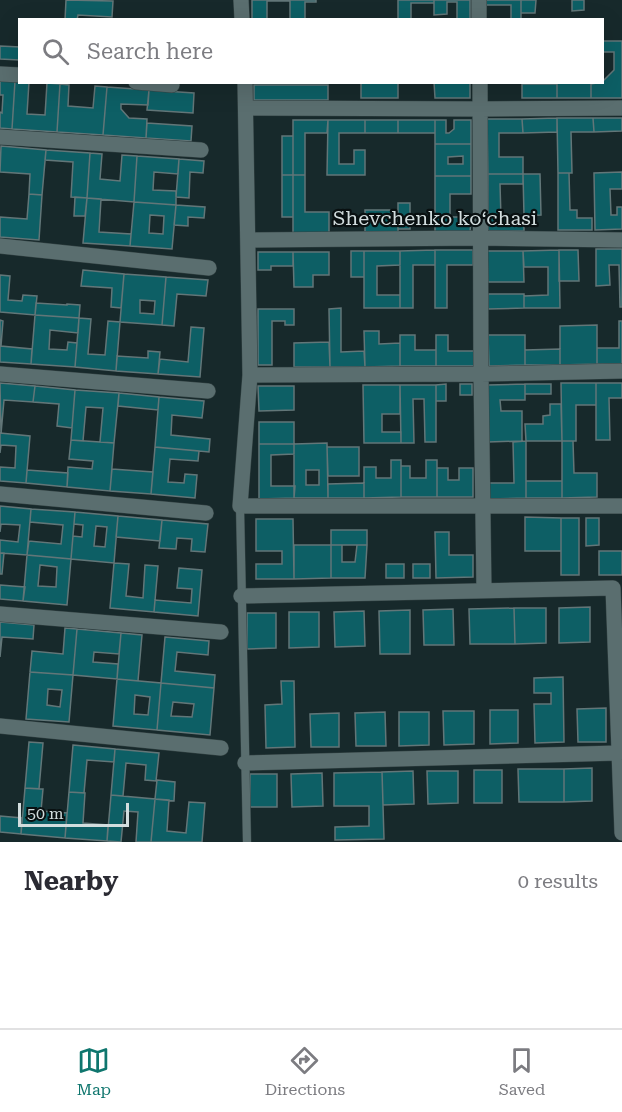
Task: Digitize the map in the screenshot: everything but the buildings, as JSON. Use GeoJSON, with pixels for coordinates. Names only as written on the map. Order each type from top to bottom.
{"type":"FeatureCollection","features":[{"type":"Feature","properties":{"kind":"street"},"geometry":{"type":"LineString","coordinates":[[241,0],[242,18]]}},
{"type":"Feature","properties":{"kind":"street"},"geometry":{"type":"LineString","coordinates":[[479,0],[479,18]]}},
{"type":"Feature","properties":{"kind":"street"},"geometry":{"type":"LineString","coordinates":[[0,74],[18,75]]}},
{"type":"Feature","properties":{"kind":"street"},"geometry":{"type":"LineString","coordinates":[[160,84],[172,85]]}},
{"type":"Feature","properties":{"kind":"street"},"geometry":{"type":"LineString","coordinates":[[245,84],[250,375],[240,507],[622,506]]}},
{"type":"Feature","properties":{"kind":"street"},"geometry":{"type":"LineString","coordinates":[[480,84],[484,590]]}},
{"type":"Feature","properties":{"kind":"street"},"geometry":{"type":"LineString","coordinates":[[246,108],[622,108]]}},
{"type":"Feature","properties":{"kind":"street"},"geometry":{"type":"LineString","coordinates":[[0,137],[201,150]]}},
{"type":"Feature","properties":{"kind":"street","name":"Shevchenko koʻchasi"},"geometry":{"type":"LineString","coordinates":[[248,240],[480,238],[622,240]]}},
{"type":"Feature","properties":{"kind":"street"},"geometry":{"type":"LineString","coordinates":[[0,246],[209,268]]}},
{"type":"Feature","properties":{"kind":"street"},"geometry":{"type":"LineString","coordinates":[[250,375],[622,371]]}},
{"type":"Feature","properties":{"kind":"street"},"geometry":{"type":"LineString","coordinates":[[0,374],[208,391]]}},
{"type":"Feature","properties":{"kind":"street"},"geometry":{"type":"LineString","coordinates":[[0,494],[206,513]]}},
{"type":"Feature","properties":{"kind":"street"},"geometry":{"type":"LineString","coordinates":[[242,596],[613,588],[622,833]]}},
{"type":"Feature","properties":{"kind":"street"},"geometry":{"type":"LineString","coordinates":[[0,614],[221,632]]}},
{"type":"Feature","properties":{"kind":"street"},"geometry":{"type":"LineString","coordinates":[[0,726],[221,748]]}},
{"type":"Feature","properties":{"kind":"street"},"geometry":{"type":"LineString","coordinates":[[245,763],[618,753]]}},
{"type":"Feature","properties":{"kind":"lane"},"geometry":{"type":"LineString","coordinates":[[240,507],[247,842]]}}]}
